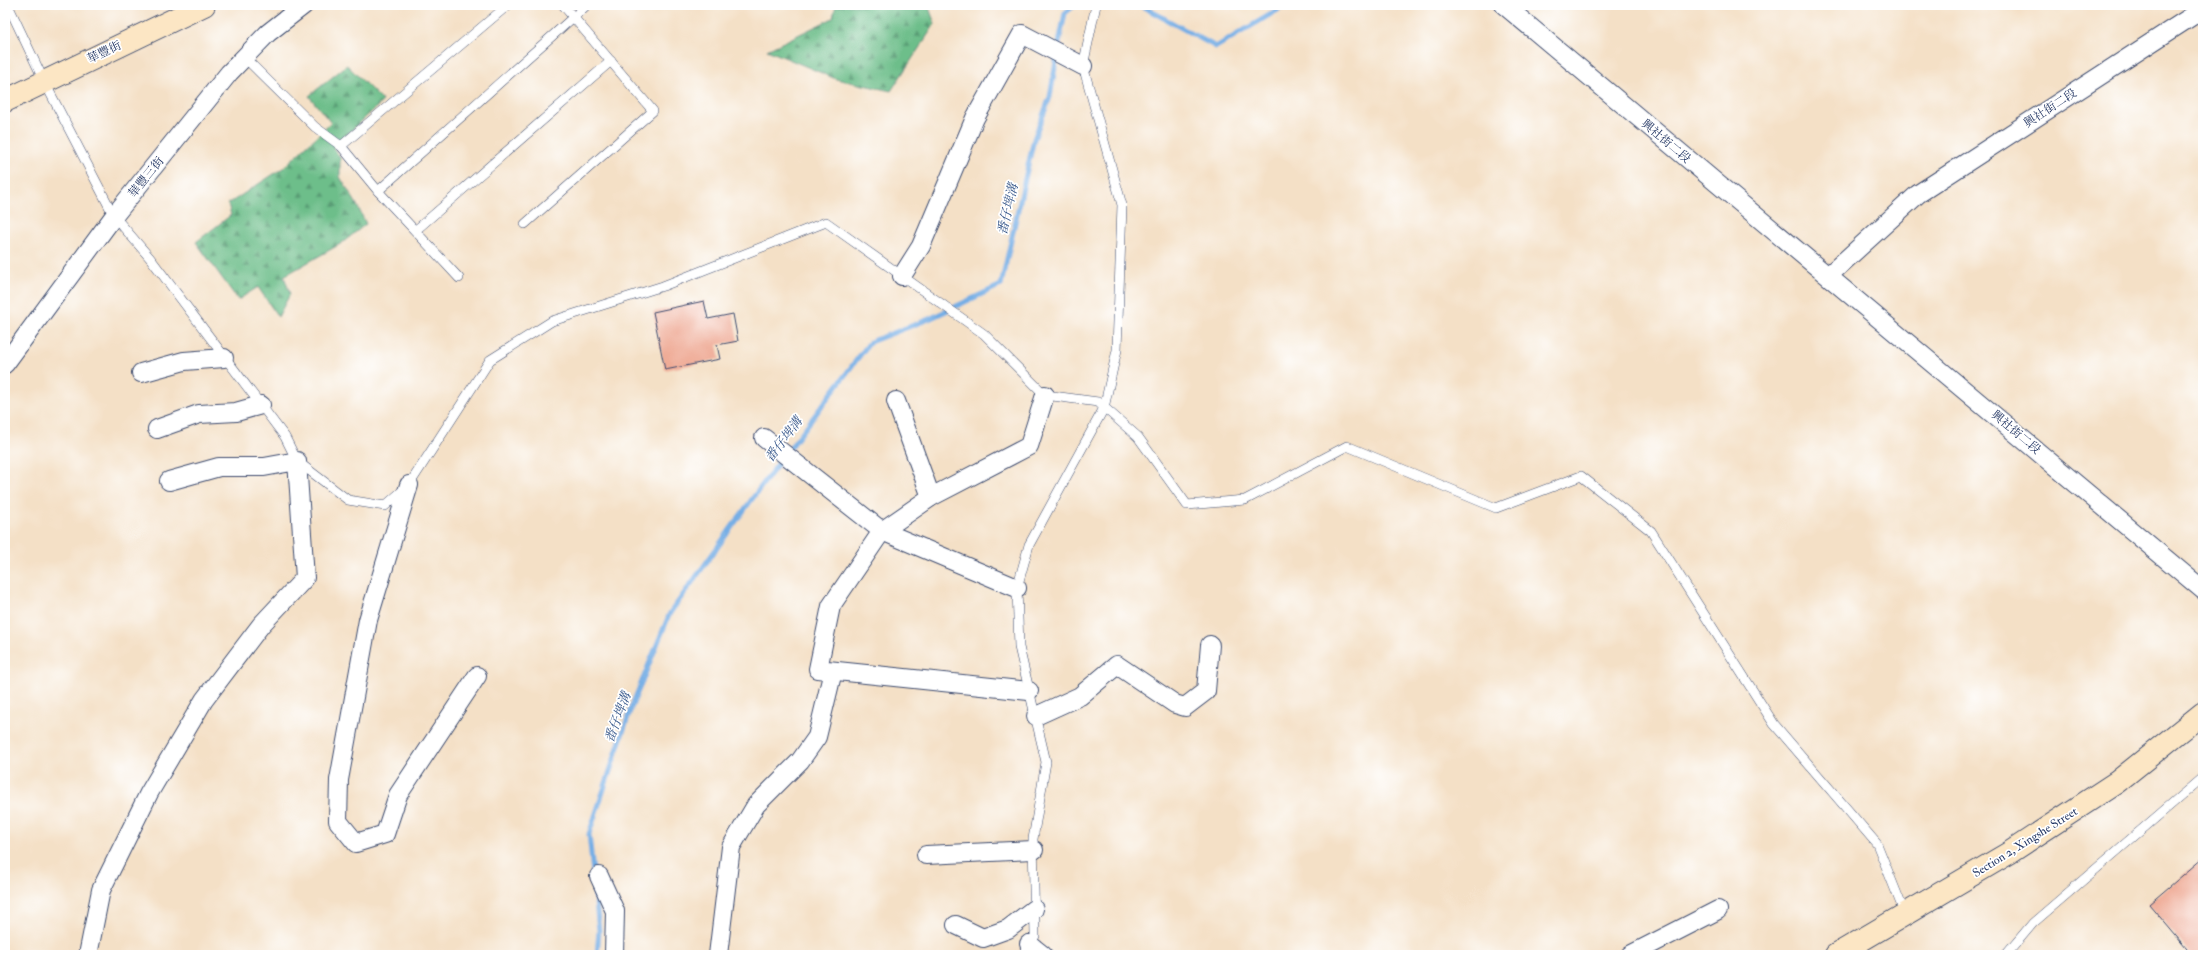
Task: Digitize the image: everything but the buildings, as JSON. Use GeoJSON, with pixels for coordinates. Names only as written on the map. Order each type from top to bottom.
{"type":"FeatureCollection","features":[{"type":"Feature","properties":{"kind":"street","name":"華豐街"},"geometry":{"type":"LineString","coordinates":[[5,101],[204,5]]}},
{"type":"Feature","properties":{"kind":"street","name":"華豐三街"},"geometry":{"type":"LineString","coordinates":[[5,364],[114,216],[244,56],[268,32],[304,5]]}},
{"type":"Feature","properties":{"kind":"street","name":"興社街二段"},"geometry":{"type":"LineString","coordinates":[[1504,5],[1724,190],[1829,275],[2203,590]]}},
{"type":"Feature","properties":{"kind":"street","name":"興社街二段"},"geometry":{"type":"LineString","coordinates":[[1829,275],[1918,194],[2203,9]]}},
{"type":"Feature","properties":{"kind":"street"},"geometry":{"type":"LineString","coordinates":[[902,276],[921,246],[975,118],[1022,34],[1083,66]]}},
{"type":"Feature","properties":{"kind":"street"},"geometry":{"type":"LineString","coordinates":[[141,373],[184,361],[224,358]]}},
{"type":"Feature","properties":{"kind":"street"},"geometry":{"type":"LineString","coordinates":[[1029,690],[818,669],[831,606],[882,531],[931,497],[1029,446],[1045,395]]}},
{"type":"Feature","properties":{"kind":"street"},"geometry":{"type":"LineString","coordinates":[[896,402],[931,497]]}},
{"type":"Feature","properties":{"kind":"street"},"geometry":{"type":"LineString","coordinates":[[157,429],[199,414],[236,412],[261,406]]}},
{"type":"Feature","properties":{"kind":"street"},"geometry":{"type":"LineString","coordinates":[[764,438],[882,531],[1017,588]]}},
{"type":"Feature","properties":{"kind":"street"},"geometry":{"type":"LineString","coordinates":[[88,955],[101,890],[149,793],[204,700],[261,625],[305,578],[297,461],[264,467],[219,467],[169,481]]}},
{"type":"Feature","properties":{"kind":"street"},"geometry":{"type":"LineString","coordinates":[[409,484],[368,620],[339,780],[338,821],[356,843],[385,834],[398,795],[477,676]]}},
{"type":"Feature","properties":{"kind":"street"},"geometry":{"type":"LineString","coordinates":[[1036,716],[1080,696],[1117,665],[1175,704],[1185,707],[1206,691],[1210,646]]}},
{"type":"Feature","properties":{"kind":"street"},"geometry":{"type":"LineString","coordinates":[[718,955],[731,847],[756,804],[800,761],[817,737],[834,671]]}},
{"type":"Feature","properties":{"kind":"street","name":"Section 2, Xingshe Street"},"geometry":{"type":"LineString","coordinates":[[1836,955],[2009,853],[2117,782],[2203,713]]}},
{"type":"Feature","properties":{"kind":"street"},"geometry":{"type":"LineString","coordinates":[[926,855],[1034,850]]}},
{"type":"Feature","properties":{"kind":"street"},"geometry":{"type":"LineString","coordinates":[[599,876],[615,911],[614,955]]}},
{"type":"Feature","properties":{"kind":"street"},"geometry":{"type":"LineString","coordinates":[[956,925],[983,938],[1008,929],[1034,909]]}},
{"type":"Feature","properties":{"kind":"street"},"geometry":{"type":"LineString","coordinates":[[1630,955],[1718,910]]}},
{"type":"Feature","properties":{"kind":"lane"},"geometry":{"type":"LineString","coordinates":[[8,5],[44,81],[114,216],[150,258],[285,437],[297,461],[348,500],[386,506],[409,484],[490,360],[552,321],[663,286],[826,222],[984,334],[1045,395],[1098,402],[1138,437],[1187,505],[1245,500],[1347,446],[1496,508],[1580,476],[1651,532],[1774,724],[1877,844],[1906,915]]}},
{"type":"Feature","properties":{"kind":"lane"},"geometry":{"type":"LineString","coordinates":[[341,146],[508,5]]}},
{"type":"Feature","properties":{"kind":"lane"},"geometry":{"type":"LineString","coordinates":[[525,224],[654,111],[563,5]]}},
{"type":"Feature","properties":{"kind":"lane"},"geometry":{"type":"LineString","coordinates":[[378,191],[587,5]]}},
{"type":"Feature","properties":{"kind":"lane"},"geometry":{"type":"LineString","coordinates":[[1031,951],[1035,936],[1033,839],[1046,762],[1019,647],[1017,588],[1029,545],[1104,408],[1117,350],[1122,205],[1083,66],[1096,5]]}},
{"type":"Feature","properties":{"kind":"lane"},"geometry":{"type":"LineString","coordinates":[[244,56],[315,127],[341,146],[378,191],[416,230],[459,278]]}},
{"type":"Feature","properties":{"kind":"lane"},"geometry":{"type":"LineString","coordinates":[[416,230],[611,61]]}},
{"type":"Feature","properties":{"kind":"lane"},"geometry":{"type":"LineString","coordinates":[[2006,955],[2033,923],[2203,776]]}},
{"type":"Feature","properties":{"kind":"green space"},"geometry":{"type":"Polygon","coordinates":[[[836,5],[928,5],[935,24],[891,91],[836,79],[767,50],[833,18],[836,5]]]}},
{"type":"Feature","properties":{"kind":"green space"},"geometry":{"type":"Polygon","coordinates":[[[347,65],[383,101],[333,148],[340,157],[340,177],[356,203],[366,224],[342,243],[284,276],[290,294],[278,317],[258,287],[238,300],[196,242],[231,215],[228,204],[283,168],[331,123],[309,96],[347,65]]]}},
{"type":"Feature","properties":{"kind":"waterway","name":"番仔埤溝"},"geometry":{"type":"LineString","coordinates":[[1058,48],[1065,13],[1075,5]]}},
{"type":"Feature","properties":{"kind":"waterway","name":"番仔埤溝"},"geometry":{"type":"LineString","coordinates":[[1140,5],[1216,47],[1286,5]]}},
{"type":"Feature","properties":{"kind":"waterway","name":"番仔埤溝"},"geometry":{"type":"LineString","coordinates":[[597,955],[599,931],[589,834],[631,708],[670,613],[760,488],[870,342],[929,319],[1001,285],[1034,139],[1050,97],[1057,56]]}}]}
